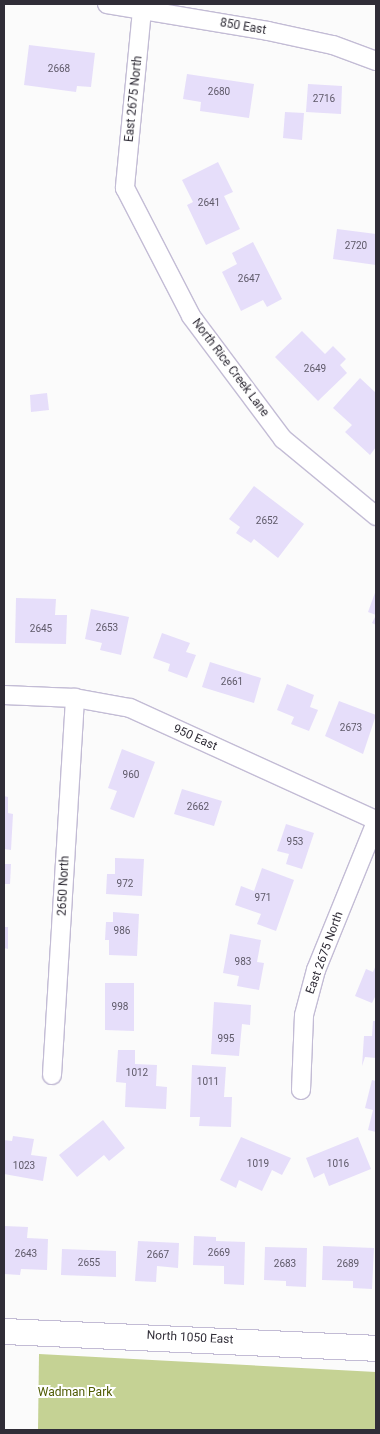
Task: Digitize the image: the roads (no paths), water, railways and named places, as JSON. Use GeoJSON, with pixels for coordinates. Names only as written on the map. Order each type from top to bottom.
{"type":"FeatureCollection","features":[{"type":"Feature","properties":{"kind":"main road","name":"North 1050 East"},"geometry":{"type":"LineString","coordinates":[[4,1331],[376,1348]]}},
{"type":"Feature","properties":{"kind":"street","name":"850 East"},"geometry":{"type":"LineString","coordinates":[[107,4],[314,41],[376,61]]}},
{"type":"Feature","properties":{"kind":"street","name":"East 2675 North"},"geometry":{"type":"LineString","coordinates":[[126,188],[142,10]]}},
{"type":"Feature","properties":{"kind":"street","name":"North Rice Creek Lane"},"geometry":{"type":"LineString","coordinates":[[126,188],[191,316],[278,431],[376,516]]}},
{"type":"Feature","properties":{"kind":"street","name":"950 East"},"geometry":{"type":"LineString","coordinates":[[4,695],[75,698],[130,708],[376,821]]}},
{"type":"Feature","properties":{"kind":"street","name":"2650 North"},"geometry":{"type":"LineString","coordinates":[[52,1075],[75,698]]}},
{"type":"Feature","properties":{"kind":"street","name":"East 2675 North"},"geometry":{"type":"LineString","coordinates":[[301,1090],[304,1014],[316,970],[376,821]]}},
{"type":"Feature","properties":{"kind":"park label","name":"Wadman Park"},"geometry":{"type":"Point","coordinates":[75,1393]}}]}
